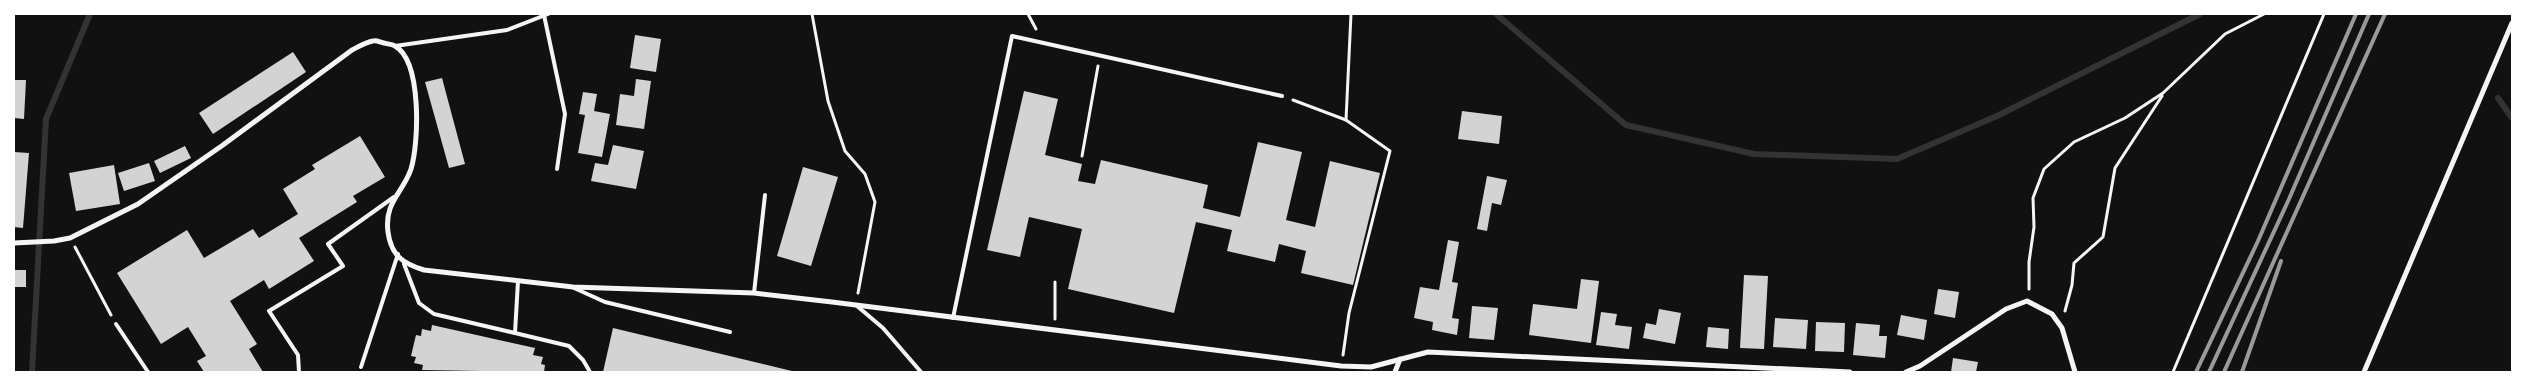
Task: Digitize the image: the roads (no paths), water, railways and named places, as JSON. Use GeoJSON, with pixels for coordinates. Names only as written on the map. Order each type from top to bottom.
{"type":"FeatureCollection","features":[{"type":"Feature","properties":{"kind":"street"},"geometry":{"type":"LineString","coordinates":[[2364,372],[2512,24]]}},
{"type":"Feature","properties":{"kind":"street"},"geometry":{"type":"LineString","coordinates":[[14,243],[54,241],[70,238],[138,204],[223,145],[352,50],[373,40],[395,46],[408,62],[415,87],[416,138],[410,170],[394,197],[388,218],[388,232],[390,244],[404,264],[424,270],[573,287],[754,294],[855,304],[1341,366],[1370,367],[1428,352],[1850,372]]}},
{"type":"Feature","properties":{"kind":"street"},"geometry":{"type":"LineString","coordinates":[[1906,372],[1920,366],[2006,309],[2027,301],[2052,314],[2062,328],[2075,372]]}},
{"type":"Feature","properties":{"kind":"street"},"geometry":{"type":"LineString","coordinates":[[1395,372],[1400,359]]}},
{"type":"Feature","properties":{"kind":"lane"},"geometry":{"type":"LineString","coordinates":[[395,46],[507,30],[546,15],[565,114],[557,169]]}},
{"type":"Feature","properties":{"kind":"lane"},"geometry":{"type":"LineString","coordinates":[[953,318],[1012,36],[1282,96]]}},
{"type":"Feature","properties":{"kind":"lane"},"geometry":{"type":"LineString","coordinates":[[754,294],[765,195]]}},
{"type":"Feature","properties":{"kind":"lane"},"geometry":{"type":"LineString","coordinates":[[300,372],[298,355],[269,311],[343,266],[328,244],[394,197]]}},
{"type":"Feature","properties":{"kind":"lane"},"geometry":{"type":"LineString","coordinates":[[362,367],[398,254]]}},
{"type":"Feature","properties":{"kind":"lane"},"geometry":{"type":"LineString","coordinates":[[404,264],[419,303],[434,314],[569,346],[590,372]]}},
{"type":"Feature","properties":{"kind":"lane"},"geometry":{"type":"LineString","coordinates":[[516,333],[518,281]]}},
{"type":"Feature","properties":{"kind":"lane"},"geometry":{"type":"LineString","coordinates":[[573,287],[605,302],[730,332]]}},
{"type":"Feature","properties":{"kind":"lane"},"geometry":{"type":"LineString","coordinates":[[855,304],[883,328],[921,372]]}},
{"type":"Feature","properties":{"kind":"lane"},"geometry":{"type":"LineString","coordinates":[[116,324],[148,372]]}},
{"type":"Feature","properties":{"kind":"waterway"},"geometry":{"type":"LineString","coordinates":[[32,372],[46,119],[90,14]]}},
{"type":"Feature","properties":{"kind":"waterway"},"geometry":{"type":"LineString","coordinates":[[1496,14],[1626,125],[1754,154],[1897,159],[1997,116],[2200,14]]}},
{"type":"Feature","properties":{"kind":"waterway"},"geometry":{"type":"LineString","coordinates":[[2498,98],[2512,118]]}},
{"type":"Feature","properties":{"kind":"railway"},"geometry":{"type":"LineString","coordinates":[[2196,372],[2258,241],[2356,14]]}},
{"type":"Feature","properties":{"kind":"railway"},"geometry":{"type":"LineString","coordinates":[[2209,372],[2289,199],[2369,14]]}},
{"type":"Feature","properties":{"kind":"railway"},"geometry":{"type":"LineString","coordinates":[[2224,372],[2385,14]]}},
{"type":"Feature","properties":{"kind":"railway"},"geometry":{"type":"LineString","coordinates":[[2242,372],[2281,261]]}}]}
